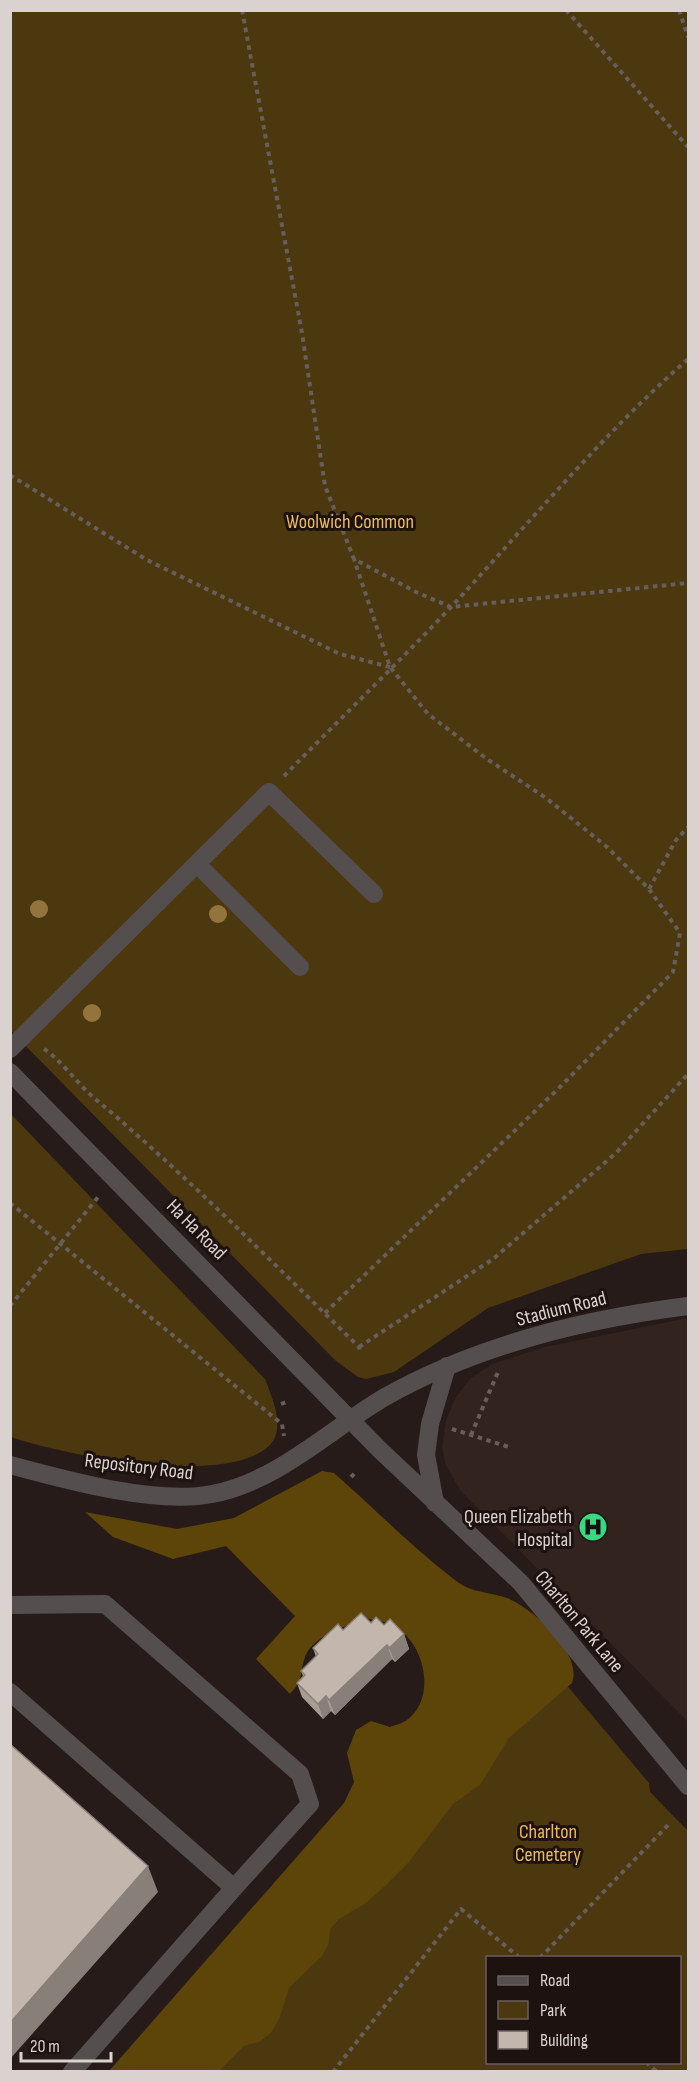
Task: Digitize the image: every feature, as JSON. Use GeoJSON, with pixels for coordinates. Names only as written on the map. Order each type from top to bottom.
{"type":"FeatureCollection","features":[{"type":"Feature","properties":{"kind":"street"},"geometry":{"type":"LineString","coordinates":[[10,1049],[269,792],[374,894]]}},
{"type":"Feature","properties":{"kind":"street"},"geometry":{"type":"LineString","coordinates":[[196,864],[300,967]]}},
{"type":"Feature","properties":{"kind":"street","name":"Ha Ha Road"},"geometry":{"type":"LineString","coordinates":[[10,1072],[350,1418]]}},
{"type":"Feature","properties":{"kind":"street","name":"Stadium Road"},"geometry":{"type":"LineString","coordinates":[[350,1418],[447,1366],[499,1347],[586,1323],[688,1306]]}},
{"type":"Feature","properties":{"kind":"street"},"geometry":{"type":"LineString","coordinates":[[435,1503],[426,1455],[430,1424],[447,1366]]}},
{"type":"Feature","properties":{"kind":"street","name":"Repository Road"},"geometry":{"type":"LineString","coordinates":[[10,1465],[52,1477],[161,1495],[213,1494],[253,1483],[273,1473],[350,1418]]}},
{"type":"Feature","properties":{"kind":"street","name":"Charlton Park Lane"},"geometry":{"type":"LineString","coordinates":[[350,1418],[435,1503],[521,1583],[688,1786]]}},
{"type":"Feature","properties":{"kind":"street"},"geometry":{"type":"LineString","coordinates":[[10,1605],[105,1604],[300,1774],[310,1804],[72,2072]]}},
{"type":"Feature","properties":{"kind":"street"},"geometry":{"type":"LineString","coordinates":[[10,1692],[234,1888]]}},
{"type":"Feature","properties":{"kind":"path"},"geometry":{"type":"LineString","coordinates":[[242,10],[302,333],[325,486],[354,559],[390,667],[428,714],[487,759],[546,798],[607,847],[649,889],[680,933],[673,972],[558,1089],[325,1313]]}},
{"type":"Feature","properties":{"kind":"path"},"geometry":{"type":"LineString","coordinates":[[566,10],[688,147]]}},
{"type":"Feature","properties":{"kind":"path"},"geometry":{"type":"LineString","coordinates":[[679,10],[688,37]]}},
{"type":"Feature","properties":{"kind":"path"},"geometry":{"type":"LineString","coordinates":[[269,792],[451,607],[585,460],[688,359]]}},
{"type":"Feature","properties":{"kind":"path"},"geometry":{"type":"LineString","coordinates":[[10,475],[147,560],[340,654],[390,667]]}},
{"type":"Feature","properties":{"kind":"path"},"geometry":{"type":"LineString","coordinates":[[354,559],[416,592],[451,607],[688,583]]}},
{"type":"Feature","properties":{"kind":"path"},"geometry":{"type":"LineString","coordinates":[[649,889],[676,840],[688,828]]}},
{"type":"Feature","properties":{"kind":"path"},"geometry":{"type":"LineString","coordinates":[[27,1033],[50,1052],[75,1082],[146,1143],[325,1313],[359,1347],[360,1353]]}},
{"type":"Feature","properties":{"kind":"path"},"geometry":{"type":"LineString","coordinates":[[359,1347],[493,1259],[616,1153],[688,1074]]}},
{"type":"Feature","properties":{"kind":"path"},"geometry":{"type":"LineString","coordinates":[[10,1306],[99,1195]]}},
{"type":"Feature","properties":{"kind":"path"},"geometry":{"type":"LineString","coordinates":[[10,1203],[282,1424],[284,1435]]}},
{"type":"Feature","properties":{"kind":"path"},"geometry":{"type":"LineString","coordinates":[[471,1435],[502,1363]]}},
{"type":"Feature","properties":{"kind":"path"},"geometry":{"type":"LineString","coordinates":[[443,1426],[509,1447]]}},
{"type":"Feature","properties":{"kind":"path"},"geometry":{"type":"LineString","coordinates":[[351,1477],[357,1471]]}},
{"type":"Feature","properties":{"kind":"path"},"geometry":{"type":"LineString","coordinates":[[542,1956],[669,1825]]}},
{"type":"Feature","properties":{"kind":"path"},"geometry":{"type":"LineString","coordinates":[[333,2072],[461,1909],[518,1956]]}},
{"type":"Feature","properties":{"kind":"shaded area","name":"Queen Elizabeth Hospital"},"geometry":{"type":"Polygon","coordinates":[[[688,1318],[688,1722],[460,1490],[445,1463],[442,1448],[446,1421],[455,1398],[471,1378],[492,1364],[545,1347],[688,1318]]]}},
{"type":"Feature","properties":{"kind":"shaded area"},"geometry":{"type":"Polygon","coordinates":[[[322,1471],[334,1473],[459,1583],[507,1598],[542,1622],[554,1633],[570,1659],[573,1671],[572,1683],[509,1738],[480,1785],[453,1804],[408,1863],[366,1903],[339,1919],[330,1930],[329,1943],[322,1956],[289,1988],[280,2017],[271,2033],[259,2042],[244,2046],[219,2071],[109,2071],[344,1803],[354,1782],[347,1753],[356,1730],[371,1721],[390,1727],[407,1720],[417,1710],[424,1684],[419,1656],[403,1632],[392,1625],[365,1618],[329,1634],[313,1645],[307,1652],[299,1681],[290,1694],[256,1659],[295,1616],[226,1546],[173,1559],[113,1537],[85,1512],[177,1529],[234,1518],[322,1471]]]}},
{"type":"Feature","properties":{"kind":"green space","name":"Woolwich Common"},"geometry":{"type":"Polygon","coordinates":[[[11,11],[688,11],[688,1249],[641,1254],[488,1308],[394,1372],[366,1379],[358,1377],[336,1361],[11,1031],[11,11]]]}},
{"type":"Feature","properties":{"kind":"green space"},"geometry":{"type":"Polygon","coordinates":[[[11,1114],[265,1379],[274,1403],[277,1421],[275,1438],[270,1445],[249,1458],[219,1464],[183,1466],[104,1459],[11,1437],[11,1114]]]}},
{"type":"Feature","properties":{"kind":"green space","name":"Charlton Cemetery"},"geometry":{"type":"Polygon","coordinates":[[[548,1663],[649,1783],[650,1792],[688,1831],[688,2071],[214,2072],[548,1663]]]}},
{"type":"Feature","properties":{"kind":"building"},"geometry":{"type":"Polygon","coordinates":[[[361,1613],[371,1623],[376,1617],[384,1625],[390,1619],[404,1634],[389,1648],[387,1645],[329,1700],[326,1696],[318,1704],[297,1683],[305,1675],[301,1671],[318,1654],[313,1648],[338,1624],[343,1630],[361,1613]]]}},
{"type":"Feature","properties":{"kind":"building"},"geometry":{"type":"Polygon","coordinates":[[[10,1744],[148,1866],[10,2023],[10,1744]]]}},
{"type":"Feature","properties":{"kind":"place","name":"Queen Elizabeth Hospital"},"geometry":{"type":"Point","coordinates":[593,1527]}}]}
